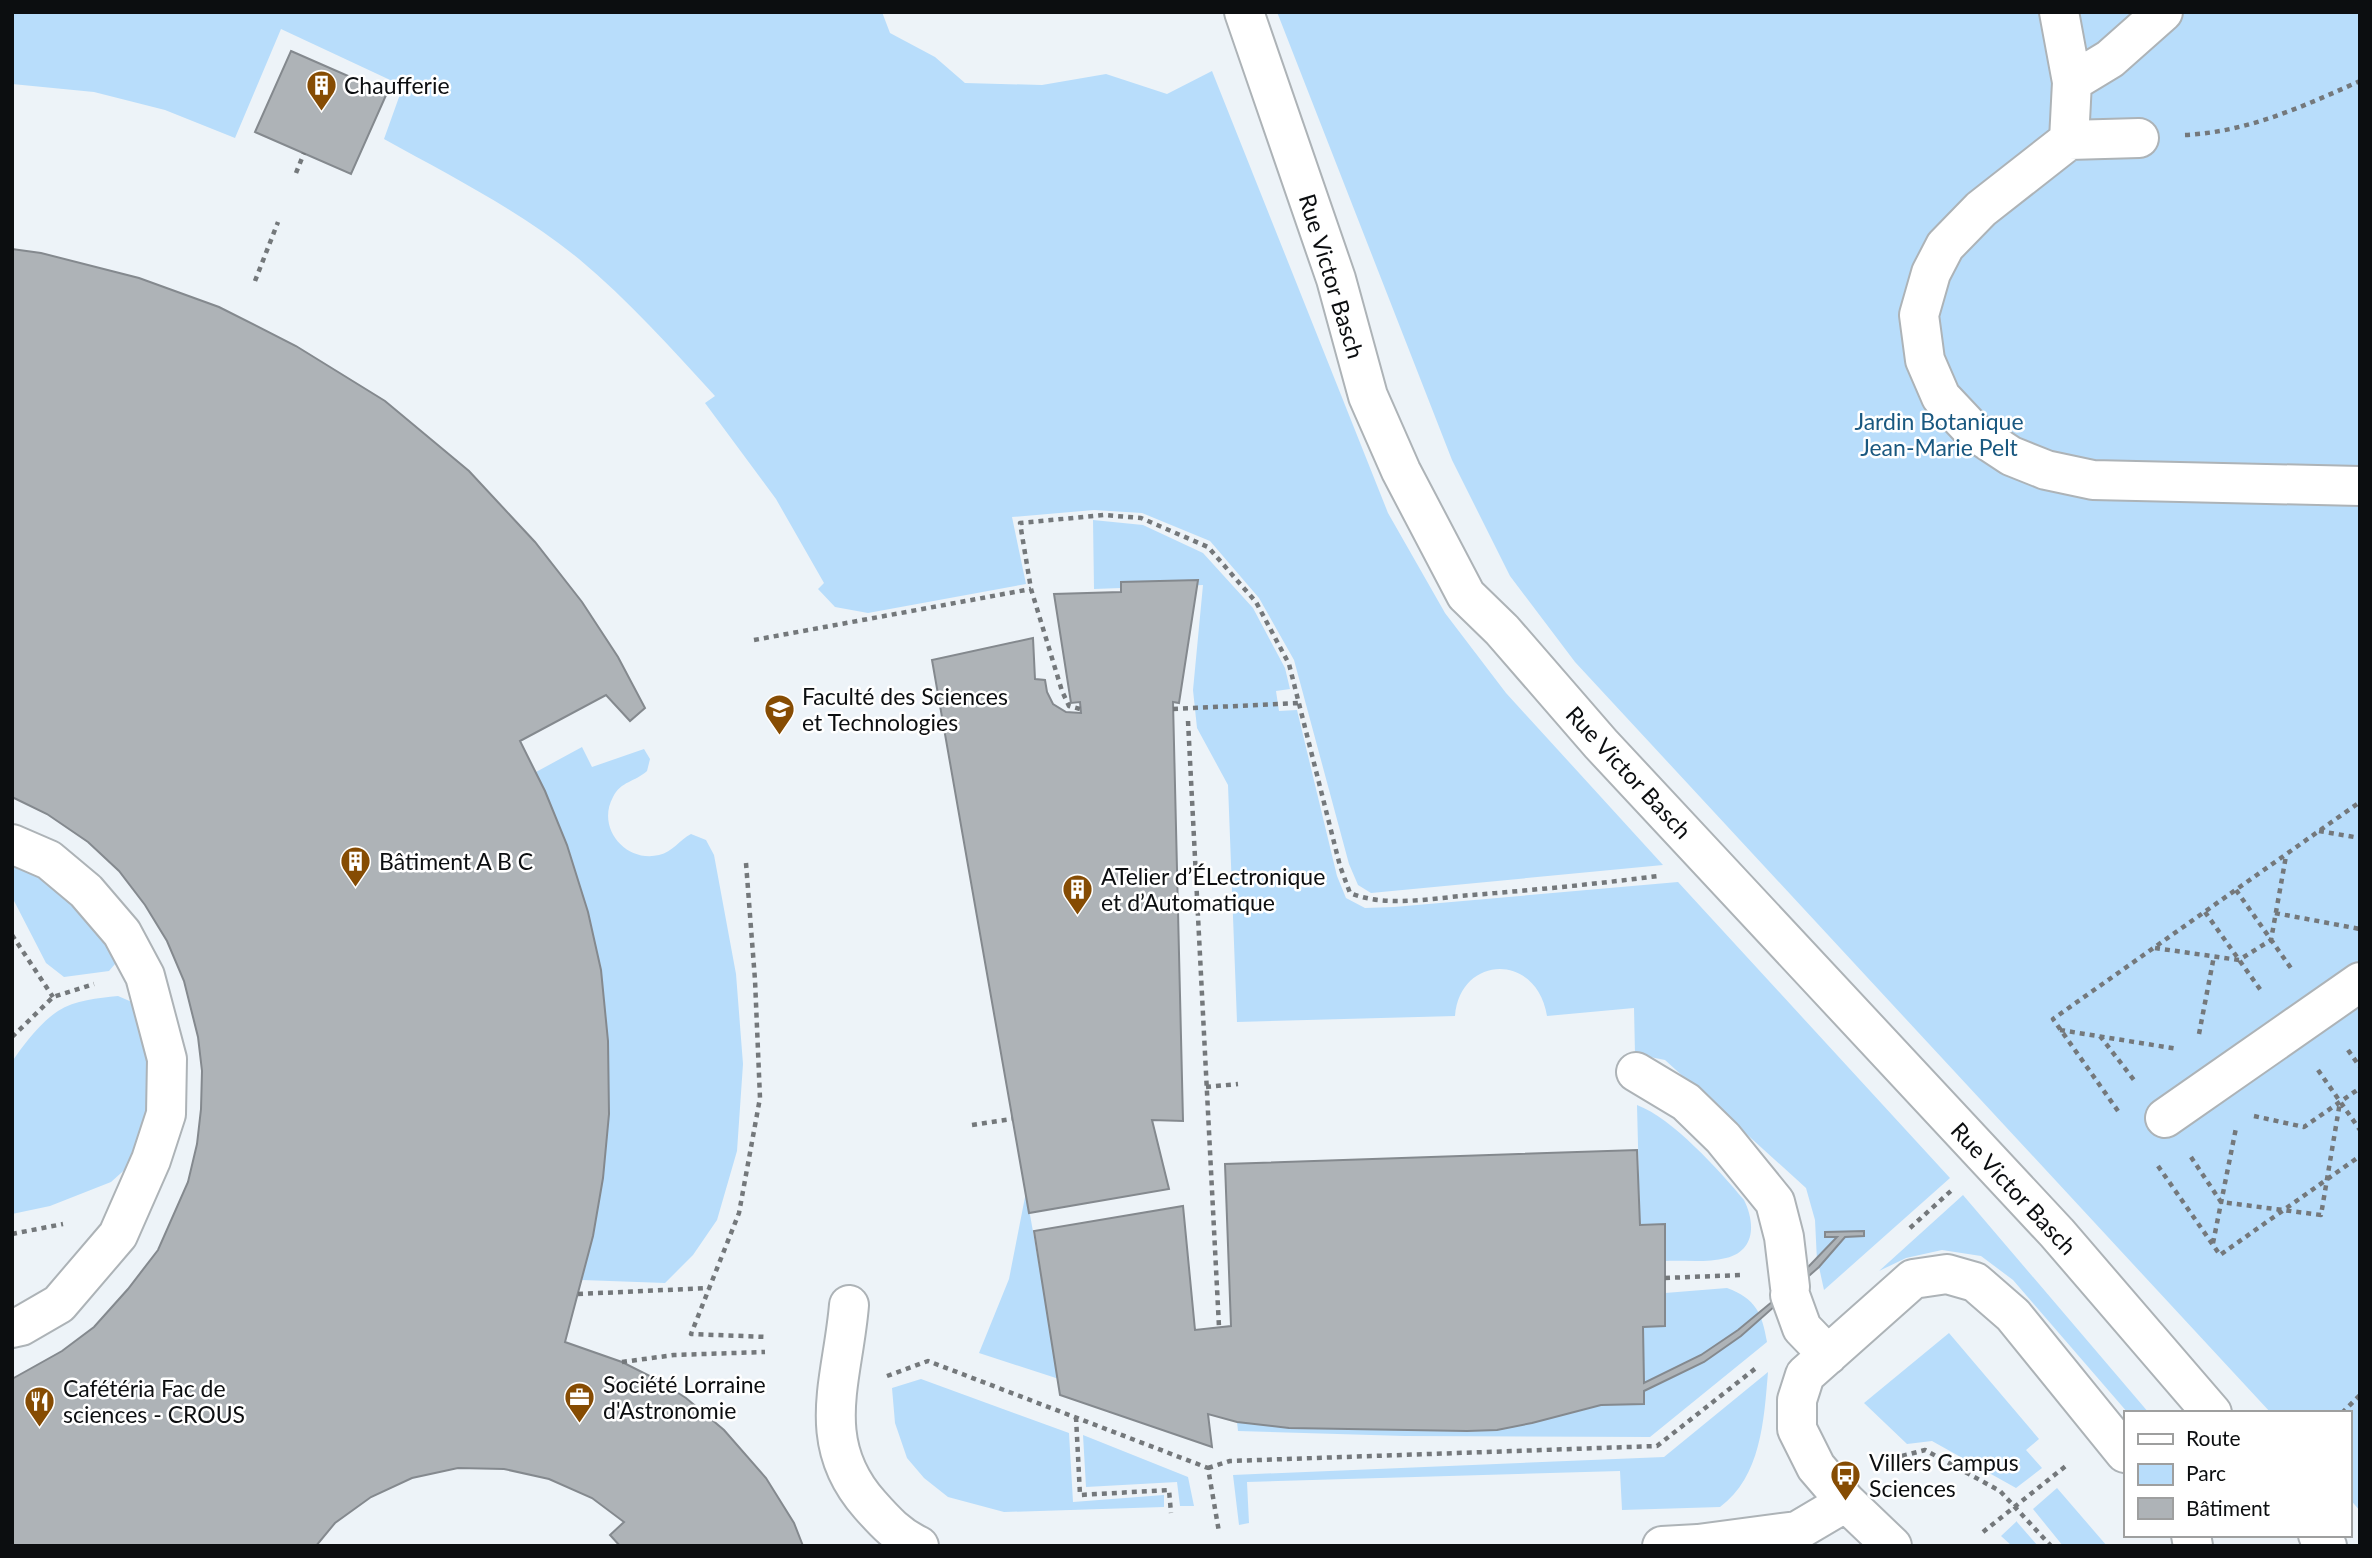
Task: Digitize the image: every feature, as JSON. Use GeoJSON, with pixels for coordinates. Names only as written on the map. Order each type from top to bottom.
{"type":"FeatureCollection","features":[{"type":"Feature","properties":{"kind":"street","name":"Rue Victor Basch"},"geometry":{"type":"LineString","coordinates":[[1244,12],[1336,279],[1368,396],[1401,471],[1466,595],[1502,630],[1601,744],[2057,1233],[2210,1411]]}},
{"type":"Feature","properties":{"kind":"street"},"geometry":{"type":"LineString","coordinates":[[2059,12],[2072,82],[2069,140]]}},
{"type":"Feature","properties":{"kind":"street"},"geometry":{"type":"LineString","coordinates":[[2072,82],[2110,59],[2163,12]]}},
{"type":"Feature","properties":{"kind":"street"},"geometry":{"type":"LineString","coordinates":[[2139,138],[2069,140],[1981,209],[1945,246],[1931,273],[1919,315],[1925,360],[1941,397],[1973,431],[2011,456],[2046,470],[2093,480],[2360,486]]}},
{"type":"Feature","properties":{"kind":"street"},"geometry":{"type":"LineString","coordinates":[[12,844],[48,860],[86,891],[121,933],[145,976],[167,1059],[166,1114],[151,1160],[118,1235],[59,1304],[21,1326],[12,1328]]}},
{"type":"Feature","properties":{"kind":"street"},"geometry":{"type":"LineString","coordinates":[[2165,1118],[2360,982]]}},
{"type":"Feature","properties":{"kind":"street"},"geometry":{"type":"LineString","coordinates":[[1636,1072],[1686,1102],[1723,1138],[1775,1202],[1799,1308],[1805,1375],[1797,1399],[1797,1429],[1816,1467],[1846,1502],[1892,1546]]}},
{"type":"Feature","properties":{"kind":"street"},"geometry":{"type":"LineString","coordinates":[[1799,1308],[1913,1279],[1947,1274],[1975,1282],[2013,1315],[2124,1452]]}},
{"type":"Feature","properties":{"kind":"street"},"geometry":{"type":"LineString","coordinates":[[849,1305],[835,1412],[836,1438],[846,1470],[860,1494],[898,1534],[919,1546]]}},
{"type":"Feature","properties":{"kind":"street"},"geometry":{"type":"LineString","coordinates":[[1662,1546],[1797,1531],[1846,1502]]}},
{"type":"Feature","properties":{"kind":"path"},"geometry":{"type":"LineString","coordinates":[[2139,138],[2198,135],[2232,129],[2288,113],[2360,81]]}},
{"type":"Feature","properties":{"kind":"path"},"geometry":{"type":"LineString","coordinates":[[296,173],[304,153]]}},
{"type":"Feature","properties":{"kind":"path"},"geometry":{"type":"LineString","coordinates":[[255,281],[278,222]]}},
{"type":"Feature","properties":{"kind":"path"},"geometry":{"type":"LineString","coordinates":[[1080,709],[1069,706],[1062,691],[1031,589],[1020,523],[1104,515],[1141,518],[1208,547],[1256,602],[1289,664],[1340,866],[1350,893],[1367,900],[1410,900],[1573,887],[1666,875]]}},
{"type":"Feature","properties":{"kind":"path"},"geometry":{"type":"LineString","coordinates":[[754,640],[1031,589]]}},
{"type":"Feature","properties":{"kind":"path"},"geometry":{"type":"LineString","coordinates":[[1174,709],[1299,703]]}},
{"type":"Feature","properties":{"kind":"path"},"geometry":{"type":"LineString","coordinates":[[1188,722],[1219,1327]]}},
{"type":"Feature","properties":{"kind":"path"},"geometry":{"type":"LineString","coordinates":[[2319,831],[2360,838]]}},
{"type":"Feature","properties":{"kind":"path"},"geometry":{"type":"LineString","coordinates":[[2153,948],[2239,960],[2271,940],[2286,855]]}},
{"type":"Feature","properties":{"kind":"path"},"geometry":{"type":"LineString","coordinates":[[746,863],[760,1098],[739,1213],[691,1334],[767,1337]]}},
{"type":"Feature","properties":{"kind":"path"},"geometry":{"type":"LineString","coordinates":[[2275,913],[2360,929]]}},
{"type":"Feature","properties":{"kind":"path"},"geometry":{"type":"LineString","coordinates":[[12,935],[53,997]]}},
{"type":"Feature","properties":{"kind":"path"},"geometry":{"type":"LineString","coordinates":[[2198,1039],[2214,956]]}},
{"type":"Feature","properties":{"kind":"path"},"geometry":{"type":"LineString","coordinates":[[12,1037],[53,997],[109,981],[145,976]]}},
{"type":"Feature","properties":{"kind":"path"},"geometry":{"type":"LineString","coordinates":[[2100,1036],[2165,1118],[2221,1202],[2321,1215],[2340,1102]]}},
{"type":"Feature","properties":{"kind":"path"},"geometry":{"type":"LineString","coordinates":[[1206,1087],[1238,1084]]}},
{"type":"Feature","properties":{"kind":"path"},"geometry":{"type":"LineString","coordinates":[[2253,1115],[2304,1127],[2360,1088]]}},
{"type":"Feature","properties":{"kind":"path"},"geometry":{"type":"LineString","coordinates":[[972,1125],[1012,1119]]}},
{"type":"Feature","properties":{"kind":"path"},"geometry":{"type":"LineString","coordinates":[[883,1377],[928,1361],[1208,1468],[1230,1461],[1657,1446],[1767,1359],[1799,1308],[1665,1278]]}},
{"type":"Feature","properties":{"kind":"path"},"geometry":{"type":"LineString","coordinates":[[578,1294],[709,1288]]}},
{"type":"Feature","properties":{"kind":"path"},"geometry":{"type":"LineString","coordinates":[[622,1362],[674,1355],[765,1352]]}},
{"type":"Feature","properties":{"kind":"path"},"geometry":{"type":"LineString","coordinates":[[2344,1411],[2360,1395]]}},
{"type":"Feature","properties":{"kind":"path"},"geometry":{"type":"LineString","coordinates":[[1076,1417],[1080,1495],[1169,1490],[1171,1513]]}},
{"type":"Feature","properties":{"kind":"path"},"geometry":{"type":"LineString","coordinates":[[1902,1456],[1925,1450],[2000,1491],[2017,1506],[2051,1546]]}},
{"type":"Feature","properties":{"kind":"path"},"geometry":{"type":"LineString","coordinates":[[1983,1532],[2067,1465]]}},
{"type":"Feature","properties":{"kind":"path"},"geometry":{"type":"LineString","coordinates":[[1208,1468],[1219,1532]]}},
{"type":"Feature","properties":{"kind":"green space"},"geometry":{"type":"Polygon","coordinates":[[[12,12],[882,12],[890,33],[935,57],[965,83],[1042,85],[1106,74],[1167,94],[1212,71],[1388,513],[1445,613],[1506,693],[1663,865],[1371,893],[1358,885],[1349,864],[1294,660],[1259,598],[1210,541],[1142,513],[1094,510],[1012,517],[1026,584],[868,613],[835,607],[818,589],[824,583],[776,499],[705,403],[715,396],[649,325],[579,259],[533,225],[384,139],[403,86],[281,29],[235,138],[165,110],[94,92],[12,84],[12,12]]]}},
{"type":"Feature","properties":{"kind":"green space","name":"Jardin Botanique Jean-Marie Pelt"},"geometry":{"type":"Polygon","coordinates":[[[1277,12],[2360,12],[2360,1511],[2351,1500],[2351,1411],[2269,1411],[1575,662],[1510,576],[1452,460],[1277,12]]]}},
{"type":"Feature","properties":{"kind":"green space"},"geometry":{"type":"Polygon","coordinates":[[[1093,520],[1143,525],[1203,553],[1253,608],[1285,668],[1290,689],[1276,691],[1279,711],[1297,710],[1337,876],[1346,898],[1365,908],[1394,907],[1678,882],[1950,1178],[1824,1290],[1819,1267],[1845,1237],[1863,1236],[1864,1231],[1825,1232],[1825,1237],[1837,1237],[1817,1261],[1815,1220],[1806,1188],[1665,1060],[1635,1054],[1634,1008],[1547,1016],[1540,995],[1529,980],[1515,972],[1499,969],[1484,972],[1470,981],[1460,996],[1455,1016],[1237,1022],[1228,785],[1197,728],[1193,690],[1203,585],[1094,589],[1093,520]]]}},
{"type":"Feature","properties":{"kind":"green space"},"geometry":{"type":"Polygon","coordinates":[[[582,747],[592,767],[644,749],[650,759],[647,771],[616,792],[609,809],[611,831],[625,848],[636,854],[659,855],[691,834],[706,840],[714,855],[736,974],[743,1064],[737,1151],[717,1220],[693,1255],[665,1283],[582,1280],[603,1178],[609,1114],[601,970],[588,912],[567,845],[536,772],[582,747]]]}},
{"type":"Feature","properties":{"kind":"green space"},"geometry":{"type":"Polygon","coordinates":[[[12,854],[76,898],[121,957],[109,971],[64,977],[46,963],[12,897],[12,854]]]}},
{"type":"Feature","properties":{"kind":"green space"},"geometry":{"type":"Polygon","coordinates":[[[118,996],[141,1006],[149,1024],[152,1105],[130,1165],[111,1182],[50,1206],[12,1214],[12,1062],[33,1034],[58,1011],[79,1002],[118,996]]]}},
{"type":"Feature","properties":{"kind":"green space"},"geometry":{"type":"Polygon","coordinates":[[[1637,1105],[1680,1133],[1744,1200],[1750,1217],[1750,1235],[1743,1249],[1736,1254],[1711,1260],[1665,1261],[1665,1224],[1640,1225],[1637,1105]]]}},
{"type":"Feature","properties":{"kind":"green space"},"geometry":{"type":"Polygon","coordinates":[[[1026,1192],[1059,1379],[979,1353],[1009,1279],[1026,1192]]]}},
{"type":"Feature","properties":{"kind":"green space"},"geometry":{"type":"Polygon","coordinates":[[[1963,1195],[2147,1411],[2126,1411],[2013,1280],[1981,1256],[1942,1250],[1906,1258],[1879,1271],[1963,1195]]]}},
{"type":"Feature","properties":{"kind":"green space"},"geometry":{"type":"Polygon","coordinates":[[[1727,1288],[1745,1297],[1756,1308],[1767,1342],[1650,1437],[1405,1436],[1238,1431],[1237,1422],[1289,1428],[1497,1430],[1601,1405],[1644,1404],[1643,1327],[1665,1326],[1665,1293],[1727,1288]]]}},
{"type":"Feature","properties":{"kind":"green space"},"geometry":{"type":"Polygon","coordinates":[[[1949,1333],[2039,1439],[2026,1450],[2042,1468],[2016,1488],[1932,1441],[1907,1444],[1864,1403],[1949,1333]]]}},
{"type":"Feature","properties":{"kind":"green space"},"geometry":{"type":"Polygon","coordinates":[[[1768,1372],[1762,1428],[1752,1464],[1734,1495],[1720,1507],[1622,1510],[1620,1471],[1247,1482],[1249,1523],[1239,1525],[1233,1475],[1664,1457],[1768,1372]]]}},
{"type":"Feature","properties":{"kind":"green space"},"geometry":{"type":"Polygon","coordinates":[[[921,1379],[1069,1433],[1073,1502],[1164,1495],[1164,1507],[1004,1512],[948,1497],[924,1478],[907,1458],[895,1423],[892,1388],[921,1379]]]}},
{"type":"Feature","properties":{"kind":"green space"},"geometry":{"type":"Polygon","coordinates":[[[1083,1435],[1188,1477],[1194,1506],[1180,1506],[1177,1482],[1086,1487],[1083,1435]]]}},
{"type":"Feature","properties":{"kind":"green space"},"geometry":{"type":"Polygon","coordinates":[[[2057,1488],[2107,1546],[2063,1546],[2033,1509],[2057,1488]]]}},
{"type":"Feature","properties":{"kind":"green space"},"geometry":{"type":"Polygon","coordinates":[[[2017,1521],[2038,1546],[2012,1546],[2001,1536],[2017,1521]]]}},
{"type":"Feature","properties":{"kind":"building","name":"Chaufferie"},"geometry":{"type":"Polygon","coordinates":[[[291,51],[387,93],[351,174],[255,132],[291,51]]]}},
{"type":"Feature","properties":{"kind":"building","name":"Bâtiment A B C"},"geometry":{"type":"Polygon","coordinates":[[[12,249],[41,253],[139,278],[219,307],[296,346],[385,401],[469,471],[535,542],[582,602],[618,657],[645,708],[630,721],[606,695],[520,741],[545,791],[567,845],[588,912],[601,970],[608,1041],[609,1114],[603,1178],[593,1236],[565,1342],[622,1362],[656,1379],[686,1398],[724,1430],[766,1478],[794,1523],[803,1546],[620,1546],[610,1535],[624,1522],[592,1498],[549,1479],[504,1469],[458,1468],[412,1478],[371,1497],[335,1523],[316,1546],[12,1546],[12,1379],[62,1351],[94,1327],[158,1250],[188,1182],[197,1144],[202,1071],[198,1037],[184,981],[167,941],[145,905],[119,871],[88,842],[47,814],[12,797],[12,249]]]}},
{"type":"Feature","properties":{"kind":"building","name":"ATelier d’ÉLectronique et d’Automatique"},"geometry":{"type":"Polygon","coordinates":[[[1198,580],[1179,703],[1173,702],[1183,1121],[1152,1120],[1169,1189],[1029,1213],[932,660],[1033,638],[1035,679],[1045,680],[1053,704],[1066,712],[1081,713],[1080,702],[1071,703],[1054,594],[1121,592],[1121,582],[1198,580]]]}},
{"type":"Feature","properties":{"kind":"building"},"geometry":{"type":"Polygon","coordinates":[[[1637,1150],[1640,1225],[1665,1224],[1665,1326],[1643,1327],[1644,1383],[1701,1355],[1738,1330],[1784,1292],[1837,1237],[1825,1237],[1825,1232],[1864,1231],[1864,1236],[1845,1237],[1819,1267],[1741,1336],[1704,1362],[1644,1391],[1644,1404],[1601,1405],[1497,1430],[1467,1431],[1289,1428],[1237,1422],[1208,1414],[1212,1447],[1060,1395],[1034,1231],[1183,1206],[1195,1330],[1231,1326],[1225,1164],[1637,1150]]]}},
{"type":"Feature","properties":{"kind":"place","name":"Chaufferie"},"geometry":{"type":"Point","coordinates":[321,112]}},
{"type":"Feature","properties":{"kind":"place","name":"Faculté des Sciences et Technologies"},"geometry":{"type":"Point","coordinates":[779,736]}},
{"type":"Feature","properties":{"kind":"place","name":"Bâtiment A B C"},"geometry":{"type":"Point","coordinates":[356,888]}},
{"type":"Feature","properties":{"kind":"place","name":"ATelier d’ÉLectronique et d’Automatique"},"geometry":{"type":"Point","coordinates":[1078,916]}},
{"type":"Feature","properties":{"kind":"place","name":"Société Lorraine d'Astronomie"},"geometry":{"type":"Point","coordinates":[580,1424]}},
{"type":"Feature","properties":{"kind":"place","name":"Cafétéria Fac de sciences - CROUS"},"geometry":{"type":"Point","coordinates":[40,1428]}},
{"type":"Feature","properties":{"kind":"place","name":"Villers Campus Sciences"},"geometry":{"type":"Point","coordinates":[1846,1502]}}]}
